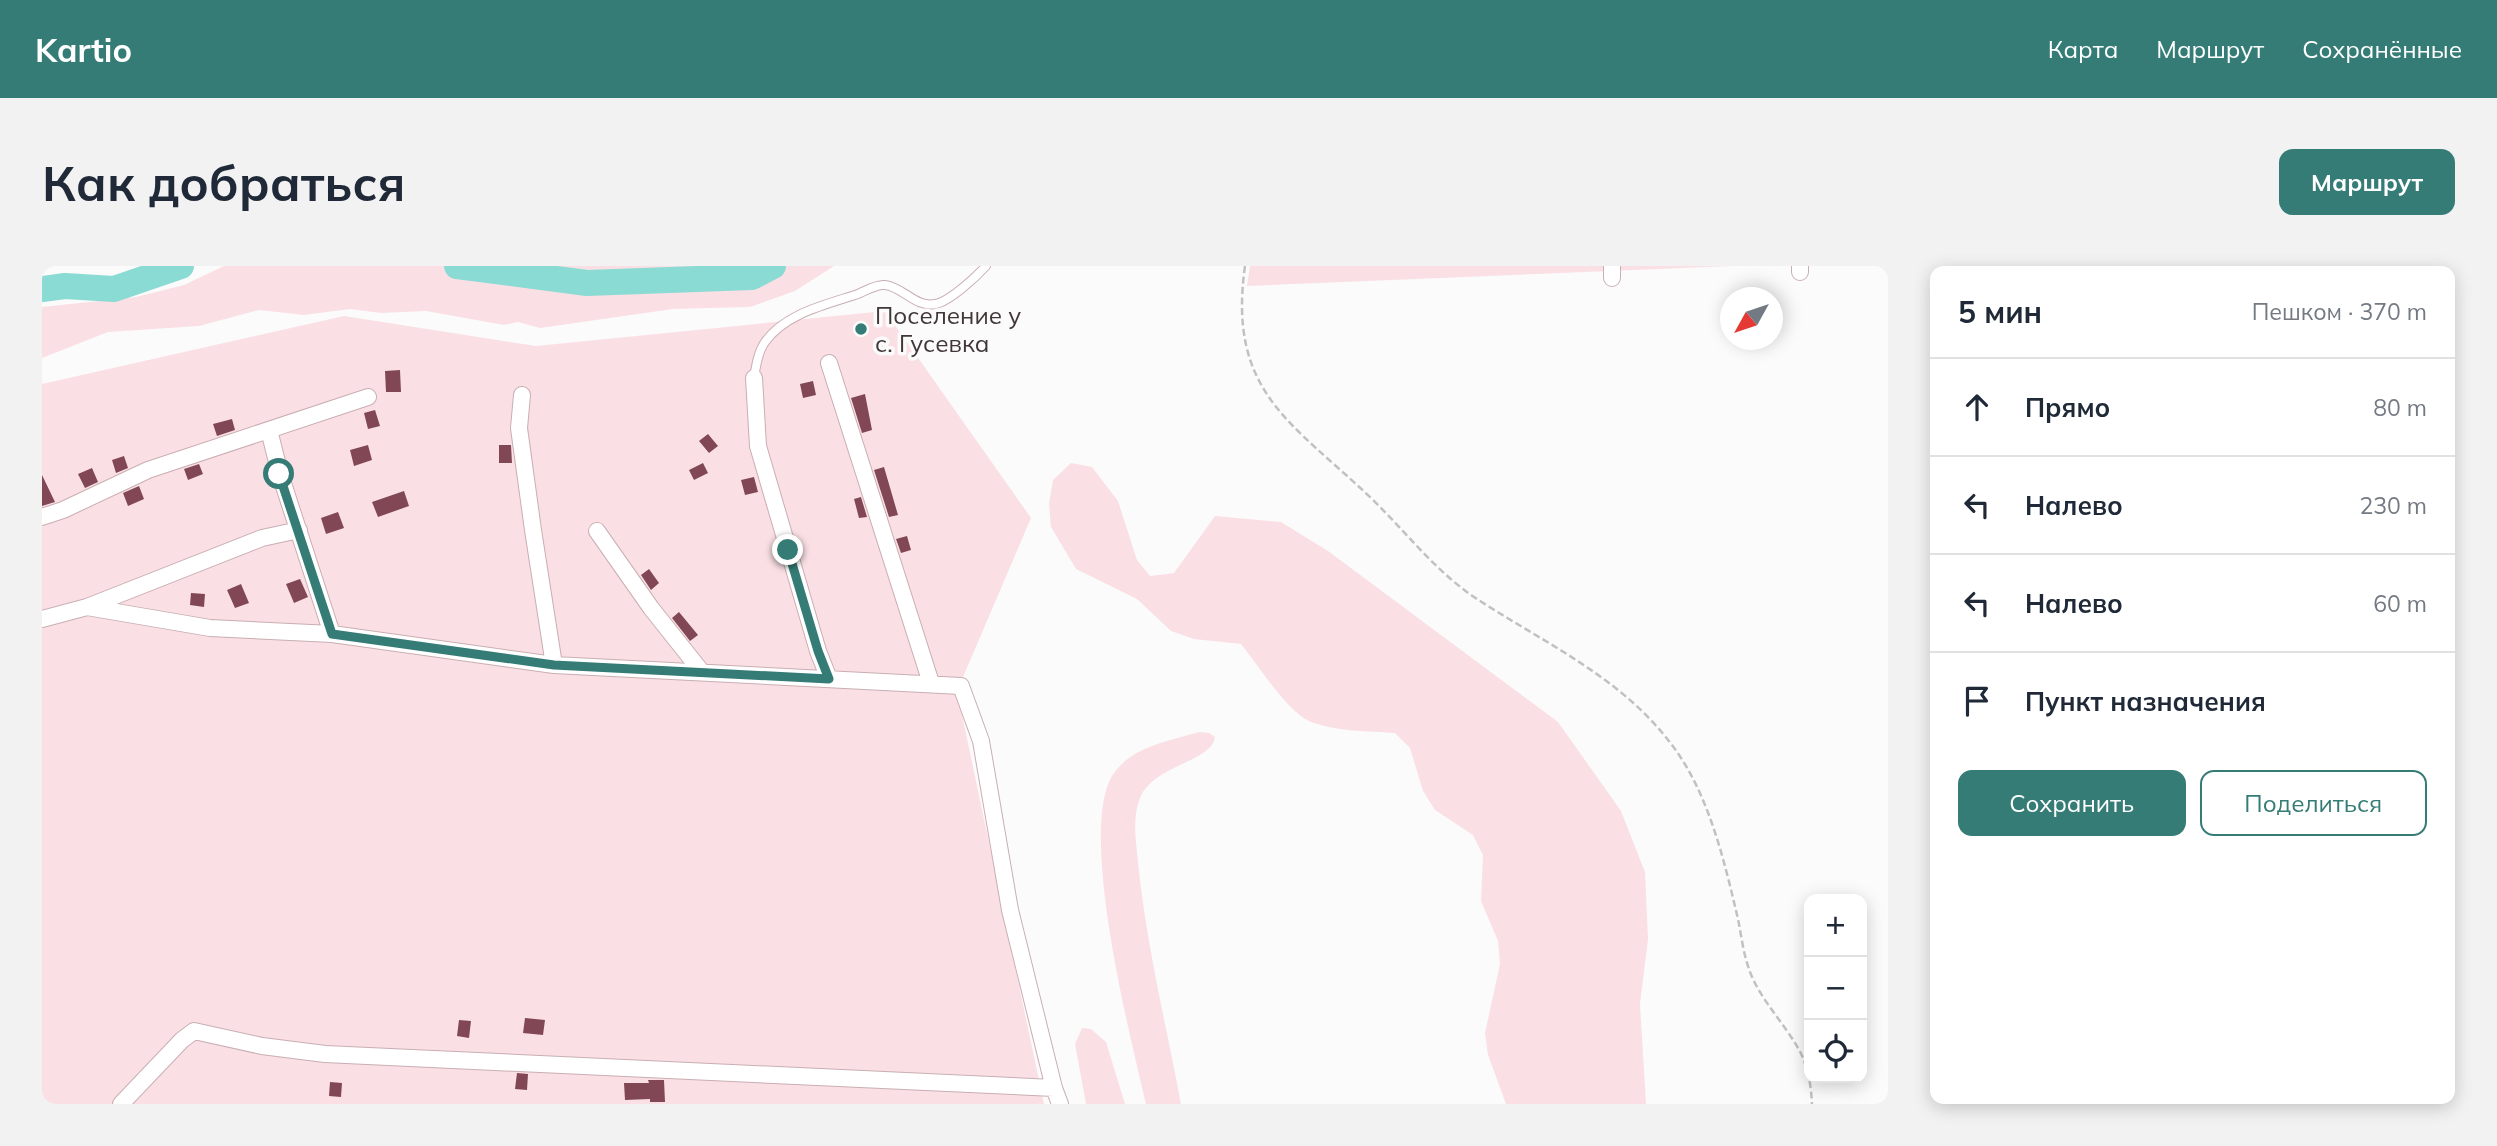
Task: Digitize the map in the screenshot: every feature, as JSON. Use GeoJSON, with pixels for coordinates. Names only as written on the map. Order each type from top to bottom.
{"type":"FeatureCollection","features":[{"type":"Feature","properties":{"kind":"street"},"geometry":{"type":"LineString","coordinates":[[829,363],[932,683]]}},
{"type":"Feature","properties":{"kind":"street"},"geometry":{"type":"LineString","coordinates":[[754,378],[755,416],[761,460],[818,651],[829,679]]}},
{"type":"Feature","properties":{"kind":"street"},"geometry":{"type":"LineString","coordinates":[[522,395],[519,428],[554,665]]}},
{"type":"Feature","properties":{"kind":"street"},"geometry":{"type":"LineString","coordinates":[[42,517],[64,510],[148,470],[368,397]]}},
{"type":"Feature","properties":{"kind":"street"},"geometry":{"type":"LineString","coordinates":[[269,430],[279,474],[332,634]]}},
{"type":"Feature","properties":{"kind":"street"},"geometry":{"type":"LineString","coordinates":[[42,619],[87,607],[262,538],[299,530]]}},
{"type":"Feature","properties":{"kind":"street"},"geometry":{"type":"LineString","coordinates":[[597,531],[651,608],[701,671]]}},
{"type":"Feature","properties":{"kind":"street"},"geometry":{"type":"LineString","coordinates":[[87,607],[210,628],[332,634],[554,665],[961,686],[981,741],[1010,909],[1060,1104]]}},
{"type":"Feature","properties":{"kind":"street"},"geometry":{"type":"LineString","coordinates":[[121,1104],[182,1040],[194,1031],[262,1046],[325,1054],[1054,1088]]}},
{"type":"Feature","properties":{"kind":"lane"},"geometry":{"type":"LineString","coordinates":[[754,378],[757,359],[764,342],[780,328],[822,304],[878,285],[888,285],[923,304],[938,304],[986,266]]}},
{"type":"Feature","properties":{"kind":"path"},"geometry":{"type":"LineString","coordinates":[[1245,266],[1241,315],[1244,344],[1255,374],[1276,408],[1296,431],[1373,500],[1425,555],[1474,597],[1590,668],[1638,706],[1673,746],[1695,785],[1724,860],[1748,968],[1761,993],[1798,1048],[1807,1070],[1812,1104]]}},
{"type":"Feature","properties":{"kind":"shaded area"},"geometry":{"type":"Polygon","coordinates":[[[224,266],[834,266],[795,291],[750,307],[673,309],[540,328],[518,322],[504,325],[426,311],[381,313],[350,309],[304,315],[259,310],[199,326],[108,332],[42,358],[42,307],[136,297],[184,285],[224,266]]]}},
{"type":"Feature","properties":{"kind":"shaded area"},"geometry":{"type":"Polygon","coordinates":[[[1250,266],[1731,266],[1247,286],[1250,266]]]}},
{"type":"Feature","properties":{"kind":"shaded area"},"geometry":{"type":"Polygon","coordinates":[[[885,311],[1031,518],[957,691],[1044,1104],[42,1104],[42,384],[344,316],[536,346],[885,311]]]}},
{"type":"Feature","properties":{"kind":"shaded area"},"geometry":{"type":"Polygon","coordinates":[[[1071,463],[1092,467],[1118,501],[1137,560],[1150,576],[1174,573],[1215,516],[1281,522],[1328,551],[1558,722],[1621,811],[1645,872],[1648,939],[1640,1004],[1646,1104],[1506,1104],[1488,1055],[1485,1033],[1500,964],[1498,941],[1481,901],[1483,855],[1473,835],[1435,810],[1423,791],[1410,748],[1395,733],[1341,729],[1309,721],[1282,698],[1241,644],[1194,639],[1171,631],[1137,599],[1076,569],[1051,527],[1049,504],[1053,480],[1071,463]]]}},
{"type":"Feature","properties":{"kind":"shaded area"},"geometry":{"type":"Polygon","coordinates":[[[1199,732],[1215,737],[1211,745],[1147,787],[1140,798],[1136,813],[1136,846],[1146,923],[1181,1104],[1146,1104],[1119,985],[1103,884],[1101,838],[1104,800],[1114,773],[1131,756],[1153,746],[1199,732]]]}},
{"type":"Feature","properties":{"kind":"shaded area"},"geometry":{"type":"Polygon","coordinates":[[[1082,1028],[1091,1029],[1106,1042],[1125,1104],[1086,1104],[1075,1044],[1082,1028]]]}},
{"type":"Feature","properties":{"kind":"building"},"geometry":{"type":"Polygon","coordinates":[[[400,370],[401,392],[386,392],[385,371],[400,370]]]}},
{"type":"Feature","properties":{"kind":"building"},"geometry":{"type":"Polygon","coordinates":[[[813,381],[816,395],[803,398],[800,384],[813,381]]]}},
{"type":"Feature","properties":{"kind":"building"},"geometry":{"type":"Polygon","coordinates":[[[865,394],[872,430],[862,433],[851,398],[865,394]]]}},
{"type":"Feature","properties":{"kind":"building"},"geometry":{"type":"Polygon","coordinates":[[[375,410],[380,426],[368,429],[364,413],[375,410]]]}},
{"type":"Feature","properties":{"kind":"building"},"geometry":{"type":"Polygon","coordinates":[[[232,419],[235,430],[217,436],[213,424],[232,419]]]}},
{"type":"Feature","properties":{"kind":"building"},"geometry":{"type":"Polygon","coordinates":[[[708,434],[718,446],[709,453],[699,441],[708,434]]]}},
{"type":"Feature","properties":{"kind":"building"},"geometry":{"type":"Polygon","coordinates":[[[368,445],[372,460],[354,466],[350,450],[368,445]]]}},
{"type":"Feature","properties":{"kind":"building"},"geometry":{"type":"Polygon","coordinates":[[[499,445],[511,445],[512,463],[499,463],[499,445]]]}},
{"type":"Feature","properties":{"kind":"building"},"geometry":{"type":"Polygon","coordinates":[[[124,456],[128,468],[116,473],[112,460],[124,456]]]}},
{"type":"Feature","properties":{"kind":"building"},"geometry":{"type":"Polygon","coordinates":[[[703,463],[708,473],[694,480],[689,470],[703,463]]]}},
{"type":"Feature","properties":{"kind":"building"},"geometry":{"type":"Polygon","coordinates":[[[199,464],[203,474],[188,480],[184,469],[199,464]]]}},
{"type":"Feature","properties":{"kind":"building"},"geometry":{"type":"Polygon","coordinates":[[[884,467],[898,515],[889,517],[874,470],[884,467]]]}},
{"type":"Feature","properties":{"kind":"building"},"geometry":{"type":"Polygon","coordinates":[[[92,468],[98,482],[85,488],[78,474],[92,468]]]}},
{"type":"Feature","properties":{"kind":"building"},"geometry":{"type":"Polygon","coordinates":[[[42,475],[55,502],[42,506],[42,475]]]}},
{"type":"Feature","properties":{"kind":"building"},"geometry":{"type":"Polygon","coordinates":[[[754,477],[758,492],[745,495],[741,480],[754,477]]]}},
{"type":"Feature","properties":{"kind":"building"},"geometry":{"type":"Polygon","coordinates":[[[139,486],[144,499],[128,506],[123,493],[139,486]]]}},
{"type":"Feature","properties":{"kind":"building"},"geometry":{"type":"Polygon","coordinates":[[[404,491],[409,506],[378,517],[372,502],[404,491]]]}},
{"type":"Feature","properties":{"kind":"building"},"geometry":{"type":"Polygon","coordinates":[[[861,497],[867,517],[859,518],[854,499],[861,497]]]}},
{"type":"Feature","properties":{"kind":"building"},"geometry":{"type":"Polygon","coordinates":[[[338,512],[344,528],[326,534],[321,518],[338,512]]]}},
{"type":"Feature","properties":{"kind":"building"},"geometry":{"type":"Polygon","coordinates":[[[907,536],[911,550],[901,553],[896,539],[907,536]]]}},
{"type":"Feature","properties":{"kind":"building"},"geometry":{"type":"Polygon","coordinates":[[[649,569],[659,583],[651,590],[641,575],[649,569]]]}},
{"type":"Feature","properties":{"kind":"building"},"geometry":{"type":"Polygon","coordinates":[[[300,579],[308,597],[294,603],[286,584],[300,579]]]}},
{"type":"Feature","properties":{"kind":"building"},"geometry":{"type":"Polygon","coordinates":[[[241,584],[249,603],[235,608],[227,590],[241,584]]]}},
{"type":"Feature","properties":{"kind":"building"},"geometry":{"type":"Polygon","coordinates":[[[191,593],[205,594],[204,607],[190,605],[191,593]]]}},
{"type":"Feature","properties":{"kind":"building"},"geometry":{"type":"Polygon","coordinates":[[[679,612],[698,635],[690,641],[672,618],[679,612]]]}},
{"type":"Feature","properties":{"kind":"building"},"geometry":{"type":"Polygon","coordinates":[[[525,1018],[545,1020],[543,1035],[523,1033],[525,1018]]]}},
{"type":"Feature","properties":{"kind":"building"},"geometry":{"type":"Polygon","coordinates":[[[459,1020],[471,1021],[469,1038],[457,1036],[459,1020]]]}},
{"type":"Feature","properties":{"kind":"building"},"geometry":{"type":"Polygon","coordinates":[[[517,1073],[528,1074],[527,1090],[515,1089],[517,1073]]]}},
{"type":"Feature","properties":{"kind":"building"},"geometry":{"type":"Polygon","coordinates":[[[648,1080],[664,1080],[665,1102],[650,1102],[650,1099],[625,1100],[624,1083],[649,1083],[648,1080]]]}},
{"type":"Feature","properties":{"kind":"building"},"geometry":{"type":"Polygon","coordinates":[[[330,1082],[342,1083],[341,1097],[329,1096],[330,1082]]]}},
{"type":"Feature","properties":{"kind":"waterway"},"geometry":{"type":"LineString","coordinates":[[42,289],[65,286],[114,289],[181,266]]}},
{"type":"Feature","properties":{"kind":"waterway"},"geometry":{"type":"LineString","coordinates":[[457,266],[587,283],[752,277],[773,266]]}},
{"type":"Feature","properties":{"kind":"place","name":"Поселение у с. Гусевка"},"geometry":{"type":"Point","coordinates":[861,329]}},
{"type":"Feature","properties":{"kind":"route"},"geometry":{"type":"LineString","coordinates":[[279,474],[332,634],[554,665],[829,679],[788,550]]}}]}
